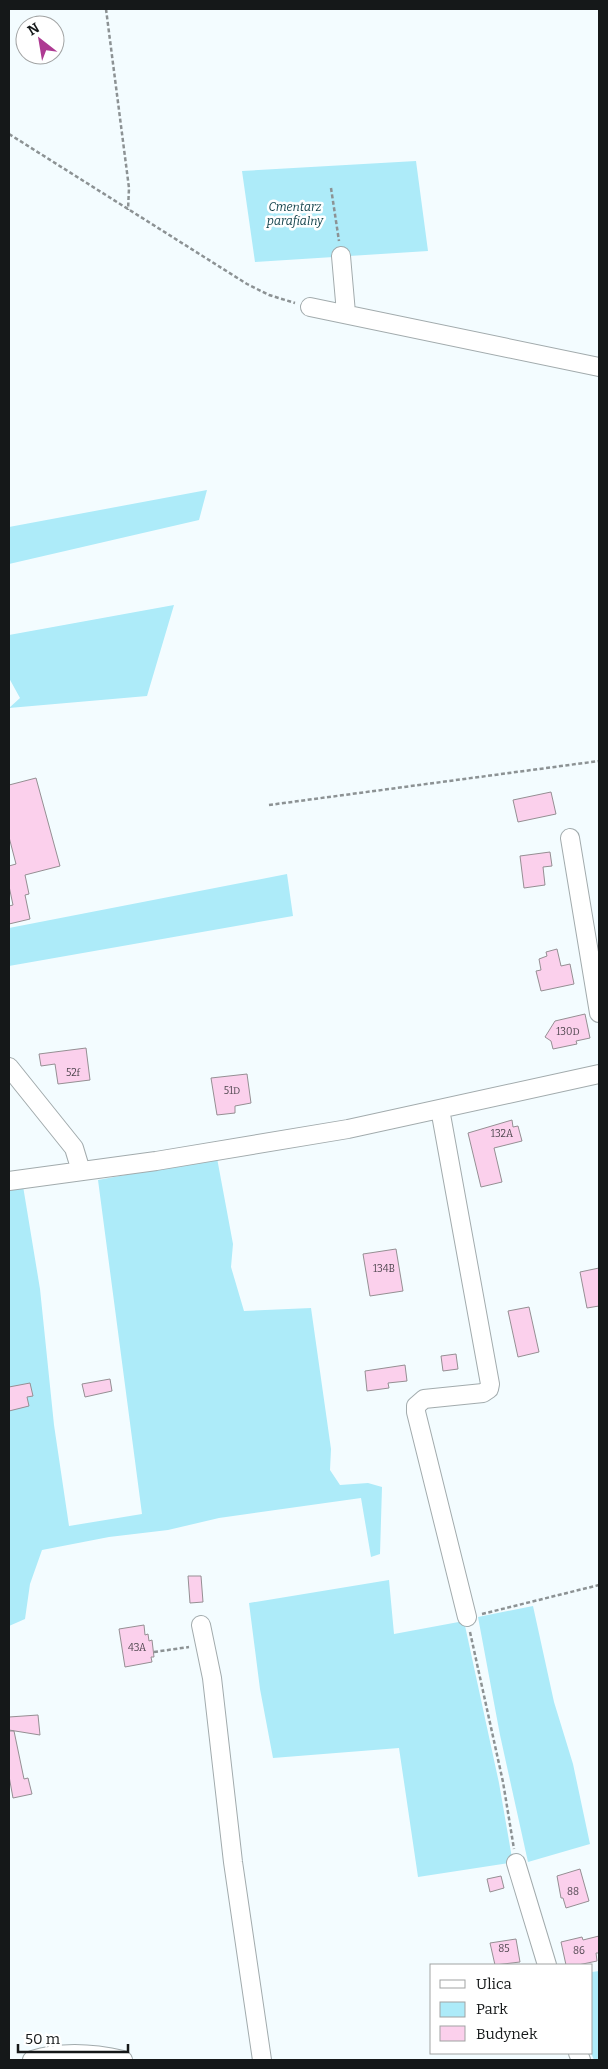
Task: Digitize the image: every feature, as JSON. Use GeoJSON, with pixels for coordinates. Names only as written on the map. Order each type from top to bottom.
{"type":"FeatureCollection","features":[{"type":"Feature","properties":{"kind":"street"},"geometry":{"type":"LineString","coordinates":[[341,256],[346,313]]}},
{"type":"Feature","properties":{"kind":"street"},"geometry":{"type":"LineString","coordinates":[[310,307],[599,367]]}},
{"type":"Feature","properties":{"kind":"street"},"geometry":{"type":"LineString","coordinates":[[570,838],[599,1013]]}},
{"type":"Feature","properties":{"kind":"street"},"geometry":{"type":"LineString","coordinates":[[9,1067],[74,1148],[81,1172]]}},
{"type":"Feature","properties":{"kind":"street"},"geometry":{"type":"LineString","coordinates":[[9,1181],[81,1172],[306,1137],[599,1074]]}},
{"type":"Feature","properties":{"kind":"street"},"geometry":{"type":"LineString","coordinates":[[440,1109],[490,1384],[489,1389],[483,1393],[424,1399],[416,1406],[416,1412],[467,1617]]}},
{"type":"Feature","properties":{"kind":"street"},"geometry":{"type":"LineString","coordinates":[[201,1625],[206,1645],[233,1862],[262,2060]]}},
{"type":"Feature","properties":{"kind":"street"},"geometry":{"type":"LineString","coordinates":[[516,1863],[547,1964]]}},
{"type":"Feature","properties":{"kind":"street"},"geometry":{"type":"LineString","coordinates":[[32,2060],[52,2055],[70,2054],[123,2060]]}},
{"type":"Feature","properties":{"kind":"path"},"geometry":{"type":"LineString","coordinates":[[106,9],[127,173],[128,210]]}},
{"type":"Feature","properties":{"kind":"path"},"geometry":{"type":"LineString","coordinates":[[9,134],[247,284],[287,301],[310,307]]}},
{"type":"Feature","properties":{"kind":"path"},"geometry":{"type":"LineString","coordinates":[[331,188],[341,256]]}},
{"type":"Feature","properties":{"kind":"path"},"geometry":{"type":"LineString","coordinates":[[269,805],[599,761]]}},
{"type":"Feature","properties":{"kind":"path"},"geometry":{"type":"LineString","coordinates":[[516,1863],[503,1782],[467,1617],[599,1585]]}},
{"type":"Feature","properties":{"kind":"path"},"geometry":{"type":"LineString","coordinates":[[154,1652],[206,1645]]}},
{"type":"Feature","properties":{"kind":"green space","name":"Cmentarz parafialny"},"geometry":{"type":"Polygon","coordinates":[[[416,161],[428,251],[255,262],[242,171],[416,161]]]}},
{"type":"Feature","properties":{"kind":"green space"},"geometry":{"type":"Polygon","coordinates":[[[207,490],[199,520],[9,564],[9,527],[207,490]]]}},
{"type":"Feature","properties":{"kind":"green space"},"geometry":{"type":"Polygon","coordinates":[[[174,605],[147,696],[9,708],[20,698],[9,678],[9,635],[174,605]]]}},
{"type":"Feature","properties":{"kind":"green space"},"geometry":{"type":"Polygon","coordinates":[[[287,874],[293,916],[9,966],[9,928],[287,874]]]}},
{"type":"Feature","properties":{"kind":"green space"},"geometry":{"type":"Polygon","coordinates":[[[217,1158],[233,1244],[231,1267],[244,1311],[311,1308],[331,1449],[330,1470],[340,1485],[368,1483],[382,1487],[380,1554],[371,1557],[361,1498],[219,1518],[168,1530],[109,1537],[42,1550],[30,1584],[25,1619],[9,1626],[9,1188],[23,1186],[40,1289],[54,1425],[69,1526],[142,1514],[98,1180],[217,1158]]]}},
{"type":"Feature","properties":{"kind":"green space"},"geometry":{"type":"Polygon","coordinates":[[[389,1580],[394,1634],[464,1621],[499,1783],[512,1858],[509,1863],[418,1877],[399,1748],[273,1758],[260,1689],[249,1603],[389,1580]]]}},
{"type":"Feature","properties":{"kind":"green space"},"geometry":{"type":"Polygon","coordinates":[[[533,1606],[554,1702],[573,1764],[590,1844],[528,1862],[500,1735],[478,1617],[533,1606]]]}},
{"type":"Feature","properties":{"kind":"green space"},"geometry":{"type":"Polygon","coordinates":[[[599,1971],[599,2060],[594,2060],[591,2054],[593,2054],[593,1972],[599,1971]]]}},
{"type":"Feature","properties":{"kind":"building"},"geometry":{"type":"Polygon","coordinates":[[[36,778],[60,866],[25,875],[29,894],[25,895],[30,919],[9,924],[9,906],[13,905],[9,886],[9,866],[16,864],[9,837],[9,785],[36,778]]]}},
{"type":"Feature","properties":{"kind":"building"},"geometry":{"type":"Polygon","coordinates":[[[551,792],[556,814],[518,822],[513,800],[551,792]]]}},
{"type":"Feature","properties":{"kind":"building"},"geometry":{"type":"Polygon","coordinates":[[[550,852],[552,866],[543,867],[545,885],[524,888],[520,856],[550,852]]]}},
{"type":"Feature","properties":{"kind":"building"},"geometry":{"type":"Polygon","coordinates":[[[557,949],[561,966],[570,964],[574,984],[541,991],[536,971],[541,970],[539,959],[547,956],[546,952],[557,949]]]}},
{"type":"Feature","properties":{"kind":"building"},"geometry":{"type":"Polygon","coordinates":[[[585,1014],[590,1038],[576,1041],[577,1044],[553,1049],[551,1041],[545,1037],[555,1021],[585,1014]]]}},
{"type":"Feature","properties":{"kind":"building"},"geometry":{"type":"Polygon","coordinates":[[[86,1048],[90,1080],[58,1084],[55,1064],[41,1066],[39,1054],[86,1048]]]}},
{"type":"Feature","properties":{"kind":"building"},"geometry":{"type":"Polygon","coordinates":[[[247,1074],[251,1103],[235,1106],[235,1113],[217,1115],[211,1078],[247,1074]]]}},
{"type":"Feature","properties":{"kind":"building"},"geometry":{"type":"Polygon","coordinates":[[[512,1120],[513,1127],[518,1126],[522,1141],[494,1148],[502,1182],[481,1187],[468,1133],[512,1120]]]}},
{"type":"Feature","properties":{"kind":"building"},"geometry":{"type":"Polygon","coordinates":[[[396,1249],[403,1291],[370,1296],[363,1254],[396,1249]]]}},
{"type":"Feature","properties":{"kind":"building"},"geometry":{"type":"Polygon","coordinates":[[[599,1268],[599,1306],[587,1308],[580,1272],[599,1268]]]}},
{"type":"Feature","properties":{"kind":"building"},"geometry":{"type":"Polygon","coordinates":[[[529,1307],[539,1352],[518,1357],[508,1311],[529,1307]]]}},
{"type":"Feature","properties":{"kind":"building"},"geometry":{"type":"Polygon","coordinates":[[[456,1354],[458,1369],[443,1371],[441,1356],[456,1354]]]}},
{"type":"Feature","properties":{"kind":"building"},"geometry":{"type":"Polygon","coordinates":[[[405,1365],[407,1381],[388,1383],[389,1388],[367,1391],[365,1371],[405,1365]]]}},
{"type":"Feature","properties":{"kind":"building"},"geometry":{"type":"Polygon","coordinates":[[[110,1379],[112,1391],[85,1397],[82,1384],[110,1379]]]}},
{"type":"Feature","properties":{"kind":"building"},"geometry":{"type":"Polygon","coordinates":[[[30,1383],[33,1396],[27,1397],[29,1406],[9,1411],[9,1387],[30,1383]]]}},
{"type":"Feature","properties":{"kind":"building"},"geometry":{"type":"Polygon","coordinates":[[[188,1576],[201,1576],[203,1602],[190,1603],[188,1576]]]}},
{"type":"Feature","properties":{"kind":"building"},"geometry":{"type":"Polygon","coordinates":[[[144,1625],[145,1635],[148,1634],[149,1641],[152,1640],[154,1657],[151,1657],[152,1662],[125,1667],[119,1629],[144,1625]]]}},
{"type":"Feature","properties":{"kind":"building"},"geometry":{"type":"Polygon","coordinates":[[[38,1715],[40,1735],[9,1730],[9,1717],[38,1715]]]}},
{"type":"Feature","properties":{"kind":"building"},"geometry":{"type":"Polygon","coordinates":[[[9,1731],[14,1731],[24,1779],[28,1778],[32,1794],[13,1798],[9,1776],[9,1731]]]}},
{"type":"Feature","properties":{"kind":"building"},"geometry":{"type":"Polygon","coordinates":[[[580,1869],[589,1901],[566,1908],[563,1898],[561,1898],[557,1876],[580,1869]]]}},
{"type":"Feature","properties":{"kind":"building"},"geometry":{"type":"Polygon","coordinates":[[[501,1876],[504,1888],[490,1892],[487,1879],[501,1876]]]}},
{"type":"Feature","properties":{"kind":"building"},"geometry":{"type":"Polygon","coordinates":[[[599,1936],[599,1953],[596,1953],[597,1961],[583,1964],[566,1964],[561,1942],[582,1937],[583,1940],[599,1936]]]}},
{"type":"Feature","properties":{"kind":"building"},"geometry":{"type":"Polygon","coordinates":[[[516,1939],[520,1962],[495,1964],[490,1943],[516,1939]]]}}]}
